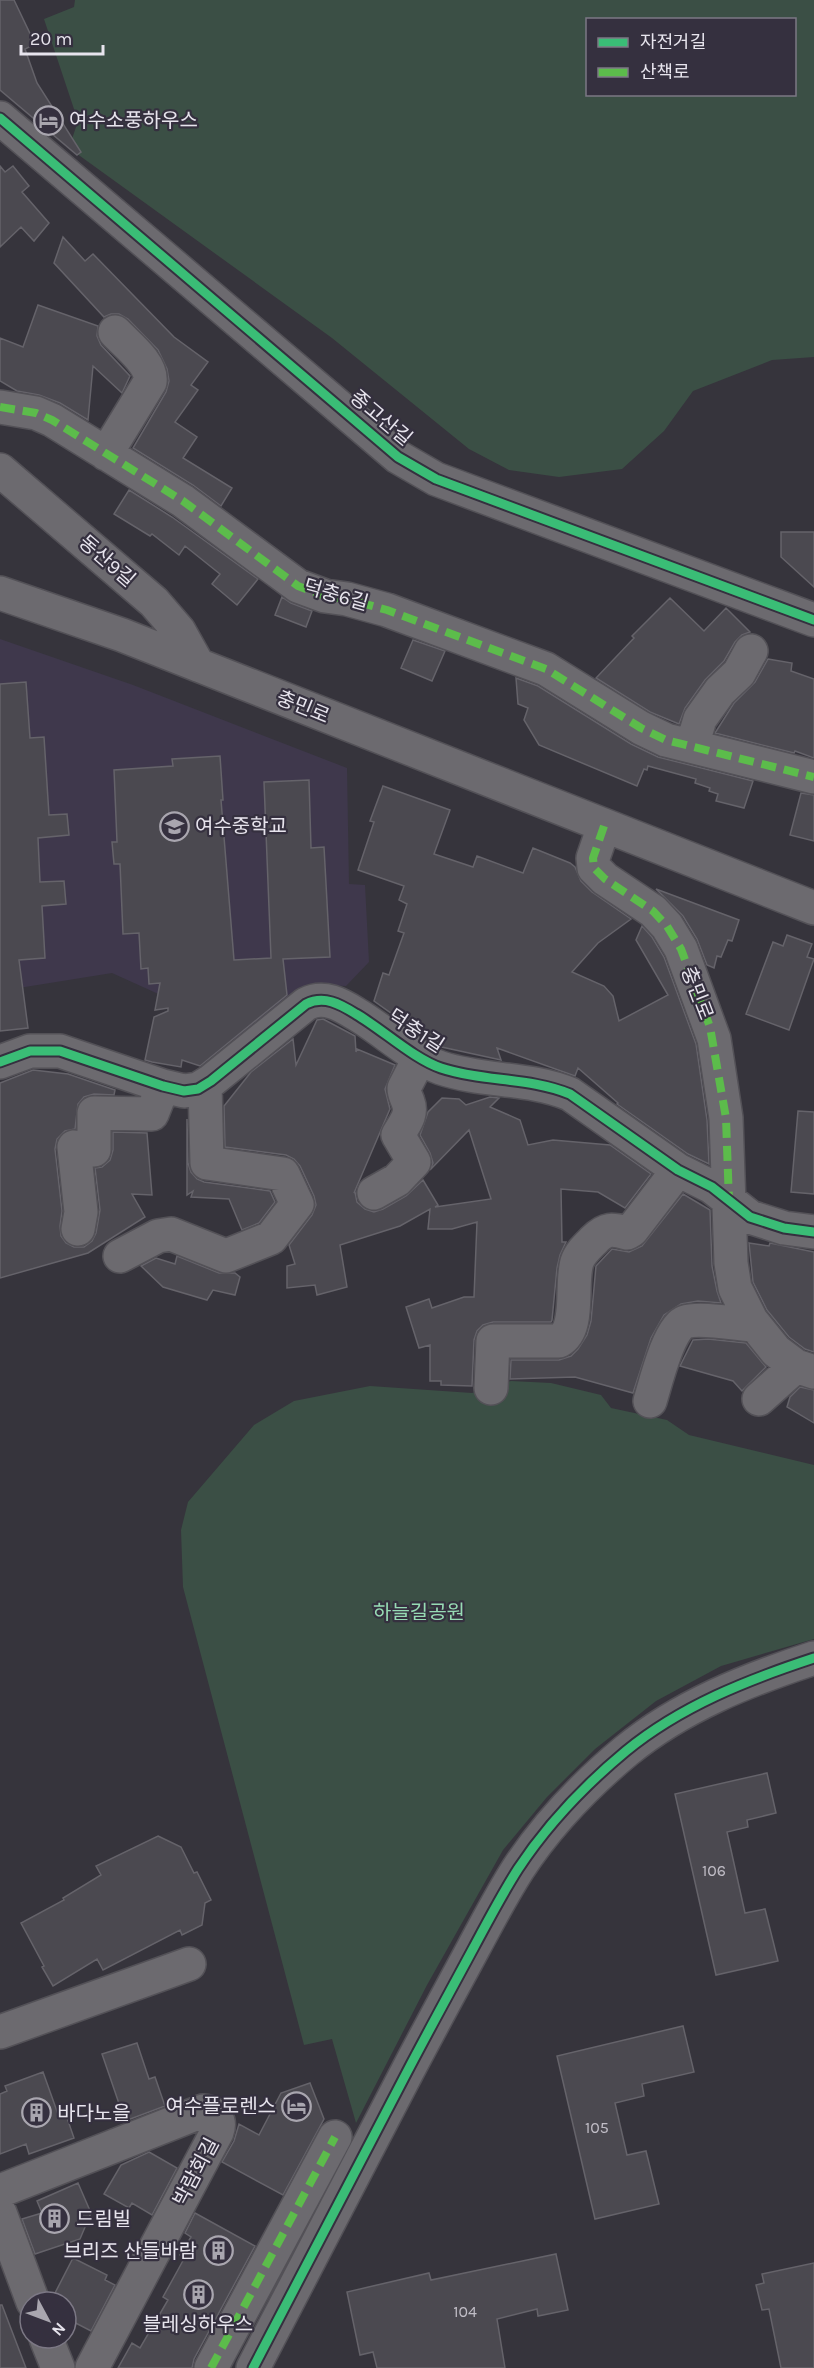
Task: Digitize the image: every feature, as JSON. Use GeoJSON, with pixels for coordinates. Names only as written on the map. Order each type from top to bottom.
{"type":"FeatureCollection","features":[{"type":"Feature","properties":{"kind":"street","name":"종고산길"},"geometry":{"type":"LineString","coordinates":[[0,118],[398,457],[418,470],[447,483],[814,620]]}},
{"type":"Feature","properties":{"kind":"street"},"geometry":{"type":"LineString","coordinates":[[106,454],[150,382],[151,376],[146,367],[115,332]]}},
{"type":"Feature","properties":{"kind":"street","name":"덕충6길"},"geometry":{"type":"LineString","coordinates":[[0,407],[45,416],[183,501],[298,586],[325,596],[347,599],[387,610],[546,669],[641,728],[666,740],[814,777]]}},
{"type":"Feature","properties":{"kind":"street","name":"동산9길"},"geometry":{"type":"LineString","coordinates":[[0,470],[154,602],[179,631],[198,665]]}},
{"type":"Feature","properties":{"kind":"street","name":"충민로"},"geometry":{"type":"LineString","coordinates":[[0,593],[112,631],[814,908]]}},
{"type":"Feature","properties":{"kind":"street"},"geometry":{"type":"LineString","coordinates":[[692,746],[700,719],[720,691],[739,673],[752,651]]}},
{"type":"Feature","properties":{"kind":"street","name":"충민로"},"geometry":{"type":"LineString","coordinates":[[604,825],[593,861],[594,868],[605,879],[652,911],[668,926],[681,949],[710,1027],[726,1118],[729,1202]]}},
{"type":"Feature","properties":{"kind":"street","name":"덕충1길"},"geometry":{"type":"LineString","coordinates":[[205,1085],[306,1004],[317,1000],[330,1000],[342,1005],[432,1065],[451,1071],[551,1086],[570,1094],[678,1170],[712,1187],[744,1214],[764,1223],[814,1232]]}},
{"type":"Feature","properties":{"kind":"street"},"geometry":{"type":"LineString","coordinates":[[0,1062],[30,1051],[60,1051],[184,1091],[205,1085],[207,1163],[283,1174],[297,1204],[271,1238],[226,1256],[171,1234],[159,1236],[120,1256]]}},
{"type":"Feature","properties":{"kind":"street"},"geometry":{"type":"LineString","coordinates":[[374,1193],[397,1180],[414,1162],[398,1135],[410,1109],[404,1093],[405,1088],[420,1057]]}},
{"type":"Feature","properties":{"kind":"street"},"geometry":{"type":"LineString","coordinates":[[78,1229],[81,1212],[74,1147],[94,1150],[94,1113],[152,1114],[163,1086]]}},
{"type":"Feature","properties":{"kind":"street"},"geometry":{"type":"LineString","coordinates":[[491,1388],[493,1341],[559,1341],[565,1338],[571,1324],[578,1260],[588,1246],[605,1230],[611,1229],[627,1233],[632,1230],[678,1170]]}},
{"type":"Feature","properties":{"kind":"street"},"geometry":{"type":"LineString","coordinates":[[729,1202],[731,1263],[735,1288],[742,1305],[754,1325],[776,1351],[805,1369],[759,1399]]}},
{"type":"Feature","properties":{"kind":"street"},"geometry":{"type":"LineString","coordinates":[[650,1401],[670,1339],[679,1326],[685,1322],[699,1321],[754,1325]]}},
{"type":"Feature","properties":{"kind":"street"},"geometry":{"type":"LineString","coordinates":[[253,2368],[490,1918],[519,1869],[553,1824],[586,1787],[627,1750],[669,1720],[735,1685],[814,1658]]}},
{"type":"Feature","properties":{"kind":"street"},"geometry":{"type":"LineString","coordinates":[[0,2032],[189,1964]]}},
{"type":"Feature","properties":{"kind":"street","name":"박람회길"},"geometry":{"type":"LineString","coordinates":[[0,2191],[204,2111],[218,2118],[218,2129],[92,2368]]}},
{"type":"Feature","properties":{"kind":"street"},"geometry":{"type":"LineString","coordinates":[[212,2368],[335,2137]]}},
{"type":"Feature","properties":{"kind":"street"},"geometry":{"type":"LineString","coordinates":[[0,2213],[29,2290]]}},
{"type":"Feature","properties":{"kind":"street"},"geometry":{"type":"LineString","coordinates":[[51,2350],[58,2368]]}},
{"type":"Feature","properties":{"kind":"shaded area","name":"여수중학교"},"geometry":{"type":"Polygon","coordinates":[[[0,639],[133,685],[347,768],[349,884],[365,885],[369,962],[346,986],[318,985],[239,1043],[207,1016],[112,973],[0,991],[0,639]]]}},
{"type":"Feature","properties":{"kind":"green space"},"geometry":{"type":"Polygon","coordinates":[[[75,0],[814,0],[814,357],[772,360],[693,391],[664,431],[622,469],[559,477],[509,470],[469,449],[332,338],[69,148],[78,121],[44,19],[74,7],[75,0]]]}},
{"type":"Feature","properties":{"kind":"green space","name":"하늘길공원"},"geometry":{"type":"Polygon","coordinates":[[[511,1381],[551,1383],[601,1395],[611,1408],[667,1420],[689,1435],[814,1465],[814,1639],[721,1666],[656,1701],[595,1749],[547,1797],[503,1850],[427,1985],[356,2123],[332,2039],[304,2045],[183,1587],[181,1530],[188,1502],[254,1425],[294,1401],[370,1386],[472,1393],[511,1381]]]}},
{"type":"Feature","properties":{"kind":"building"},"geometry":{"type":"Polygon","coordinates":[[[0,0],[14,0],[35,44],[25,49],[37,83],[81,152],[77,155],[0,90],[0,0]]]}},
{"type":"Feature","properties":{"kind":"building"},"geometry":{"type":"Polygon","coordinates":[[[0,166],[5,172],[13,166],[29,186],[22,192],[49,223],[34,241],[21,227],[0,247],[0,166]]]}},
{"type":"Feature","properties":{"kind":"building"},"geometry":{"type":"Polygon","coordinates":[[[63,237],[85,261],[93,254],[174,337],[208,362],[191,385],[198,390],[175,422],[197,437],[183,458],[232,488],[221,506],[193,485],[133,448],[166,392],[169,381],[167,369],[158,350],[128,319],[119,314],[104,317],[54,263],[63,237]]]}},
{"type":"Feature","properties":{"kind":"building"},"geometry":{"type":"Polygon","coordinates":[[[38,305],[98,326],[97,336],[101,345],[130,376],[122,393],[93,366],[88,420],[60,403],[39,395],[17,391],[0,381],[0,338],[23,347],[38,305]]]}},
{"type":"Feature","properties":{"kind":"building"},"geometry":{"type":"Polygon","coordinates":[[[129,490],[172,517],[258,579],[237,605],[212,584],[220,574],[185,546],[179,555],[152,534],[150,536],[114,514],[129,490]]]}},
{"type":"Feature","properties":{"kind":"building"},"geometry":{"type":"Polygon","coordinates":[[[781,532],[814,532],[814,587],[781,557],[781,532]]]}},
{"type":"Feature","properties":{"kind":"building"},"geometry":{"type":"Polygon","coordinates":[[[282,597],[312,611],[306,627],[275,615],[282,597]]]}},
{"type":"Feature","properties":{"kind":"building"},"geometry":{"type":"Polygon","coordinates":[[[670,598],[704,631],[726,608],[750,632],[742,635],[735,642],[724,661],[705,680],[685,708],[679,724],[650,712],[596,678],[634,638],[632,636],[670,598]]]}},
{"type":"Feature","properties":{"kind":"building"},"geometry":{"type":"Polygon","coordinates":[[[413,640],[445,651],[432,681],[401,668],[413,640]]]}},
{"type":"Feature","properties":{"kind":"building"},"geometry":{"type":"Polygon","coordinates":[[[768,659],[792,663],[791,671],[814,679],[814,758],[795,751],[794,753],[715,733],[734,703],[755,682],[768,659]]]}},
{"type":"Feature","properties":{"kind":"building"},"geometry":{"type":"Polygon","coordinates":[[[516,678],[538,686],[631,744],[658,757],[753,781],[744,808],[716,801],[718,794],[709,791],[710,788],[695,783],[696,779],[648,766],[647,770],[644,769],[637,786],[539,745],[524,720],[528,708],[518,704],[516,678]]]}},
{"type":"Feature","properties":{"kind":"building"},"geometry":{"type":"Polygon","coordinates":[[[26,682],[30,738],[44,737],[49,815],[67,814],[69,835],[38,838],[40,882],[64,881],[66,904],[42,906],[45,958],[19,960],[28,1028],[0,1031],[0,684],[26,682]]]}},
{"type":"Feature","properties":{"kind":"building"},"geometry":{"type":"Polygon","coordinates":[[[220,756],[223,800],[221,800],[234,960],[271,958],[264,782],[309,780],[311,848],[324,847],[330,957],[283,959],[287,995],[200,1066],[182,1060],[181,1067],[152,1062],[145,1060],[154,1017],[168,1011],[168,1008],[155,1010],[160,983],[149,984],[148,968],[141,969],[139,933],[123,934],[120,864],[114,864],[112,842],[117,842],[114,770],[173,766],[172,759],[220,756]]]}},
{"type":"Feature","properties":{"kind":"building"},"geometry":{"type":"Polygon","coordinates":[[[383,786],[450,810],[434,854],[473,867],[477,856],[523,873],[533,848],[570,863],[575,867],[581,881],[592,892],[631,919],[598,943],[572,972],[604,986],[613,996],[619,1021],[668,995],[636,940],[642,926],[652,937],[664,957],[696,1044],[707,1120],[709,1164],[688,1154],[617,1104],[578,1068],[575,1076],[497,1048],[501,1060],[437,1046],[374,1001],[383,973],[389,975],[404,933],[398,931],[407,904],[399,900],[404,886],[358,870],[374,822],[370,821],[383,786]]]}},
{"type":"Feature","properties":{"kind":"building"},"geometry":{"type":"Polygon","coordinates":[[[801,793],[814,795],[814,841],[790,835],[801,793]]]}},
{"type":"Feature","properties":{"kind":"building"},"geometry":{"type":"Polygon","coordinates":[[[656,889],[739,920],[732,941],[728,940],[721,957],[717,956],[714,968],[707,965],[697,939],[683,916],[656,889]]]}},
{"type":"Feature","properties":{"kind":"building"},"geometry":{"type":"Polygon","coordinates":[[[787,935],[812,944],[807,957],[814,959],[789,1030],[746,1014],[773,942],[783,946],[787,935]]]}},
{"type":"Feature","properties":{"kind":"building"},"geometry":{"type":"Polygon","coordinates":[[[323,1019],[355,1036],[356,1052],[357,1049],[395,1065],[385,1089],[390,1109],[354,1193],[357,1202],[365,1209],[374,1212],[383,1209],[406,1196],[423,1180],[438,1205],[435,1207],[491,1199],[469,1130],[430,1170],[433,1163],[420,1135],[428,1112],[442,1098],[459,1099],[466,1105],[490,1097],[499,1098],[490,1107],[520,1120],[528,1145],[553,1140],[610,1145],[651,1174],[625,1208],[598,1192],[561,1189],[562,1242],[566,1242],[557,1268],[552,1320],[551,1322],[493,1322],[483,1325],[477,1331],[474,1340],[472,1386],[441,1385],[441,1381],[430,1381],[430,1345],[419,1348],[406,1307],[429,1299],[432,1308],[464,1297],[474,1297],[477,1222],[452,1229],[428,1229],[430,1209],[400,1226],[340,1245],[347,1287],[317,1295],[315,1285],[287,1288],[287,1266],[295,1264],[289,1245],[312,1215],[316,1205],[314,1196],[300,1166],[294,1159],[286,1155],[225,1147],[224,1106],[251,1072],[293,1039],[296,1065],[317,1020],[323,1019]]]}},
{"type":"Feature","properties":{"kind":"building"},"geometry":{"type":"Polygon","coordinates":[[[33,1070],[68,1074],[115,1090],[114,1095],[94,1094],[84,1097],[78,1104],[75,1129],[65,1131],[57,1139],[55,1149],[62,1211],[60,1226],[61,1236],[66,1243],[74,1247],[84,1247],[92,1241],[96,1233],[100,1210],[95,1168],[102,1167],[110,1160],[113,1150],[113,1132],[147,1133],[152,1195],[132,1194],[145,1217],[88,1253],[0,1278],[0,1083],[33,1070]]]}},
{"type":"Feature","properties":{"kind":"building"},"geometry":{"type":"Polygon","coordinates":[[[798,1111],[814,1112],[814,1194],[791,1192],[798,1111]]]}},
{"type":"Feature","properties":{"kind":"building"},"geometry":{"type":"Polygon","coordinates":[[[187,1119],[188,1163],[197,1179],[204,1182],[270,1191],[275,1202],[259,1223],[242,1230],[229,1199],[191,1197],[193,1191],[187,1195],[187,1119]]]}},
{"type":"Feature","properties":{"kind":"building"},"geometry":{"type":"Polygon","coordinates":[[[683,1194],[710,1210],[712,1266],[721,1303],[698,1301],[681,1304],[664,1315],[651,1338],[633,1393],[575,1377],[510,1379],[511,1360],[559,1360],[571,1356],[578,1349],[587,1335],[591,1321],[596,1266],[612,1249],[629,1252],[642,1246],[683,1194]]]}},
{"type":"Feature","properties":{"kind":"building"},"geometry":{"type":"Polygon","coordinates":[[[749,1243],[769,1246],[770,1243],[814,1252],[814,1352],[805,1349],[789,1337],[767,1310],[753,1282],[749,1243]]]}},
{"type":"Feature","properties":{"kind":"building"},"geometry":{"type":"Polygon","coordinates":[[[177,1256],[219,1273],[235,1273],[240,1277],[235,1295],[213,1290],[207,1300],[163,1287],[141,1266],[156,1258],[175,1264],[177,1256]]]}},
{"type":"Feature","properties":{"kind":"building"},"geometry":{"type":"Polygon","coordinates":[[[708,1339],[746,1343],[766,1367],[742,1391],[733,1381],[680,1366],[693,1340],[708,1339]]]}},
{"type":"Feature","properties":{"kind":"building"},"geometry":{"type":"Polygon","coordinates":[[[800,1387],[814,1390],[814,1423],[787,1407],[790,1397],[800,1387]]]}},
{"type":"Feature","properties":{"kind":"building"},"geometry":{"type":"Polygon","coordinates":[[[767,1773],[776,1813],[747,1820],[748,1827],[727,1832],[745,1913],[765,1909],[778,1961],[716,1975],[675,1794],[767,1773]]]}},
{"type":"Feature","properties":{"kind":"building"},"geometry":{"type":"Polygon","coordinates":[[[158,1836],[181,1847],[211,1900],[205,1903],[202,1925],[182,1935],[180,1930],[103,1970],[97,1959],[53,1986],[21,1923],[64,1900],[63,1898],[101,1875],[96,1866],[158,1836]]]}},
{"type":"Feature","properties":{"kind":"building"},"geometry":{"type":"Polygon","coordinates":[[[683,2026],[694,2072],[642,2084],[644,2096],[615,2103],[627,2155],[646,2151],[659,2204],[595,2219],[557,2056],[683,2026]]]}},
{"type":"Feature","properties":{"kind":"building"},"geometry":{"type":"Polygon","coordinates":[[[137,2043],[149,2079],[155,2077],[165,2106],[125,2121],[102,2054],[137,2043]]]}},
{"type":"Feature","properties":{"kind":"building","name":"바다노을"},"geometry":{"type":"Polygon","coordinates":[[[43,2072],[58,2114],[65,2112],[74,2138],[29,2154],[26,2144],[0,2154],[0,2094],[7,2091],[5,2086],[43,2072]]]}},
{"type":"Feature","properties":{"kind":"building"},"geometry":{"type":"Polygon","coordinates":[[[310,2083],[324,2119],[283,2195],[222,2162],[234,2141],[239,2124],[259,2135],[281,2093],[310,2083]]]}},
{"type":"Feature","properties":{"kind":"building"},"geometry":{"type":"Polygon","coordinates":[[[149,2152],[177,2168],[152,2215],[132,2203],[129,2208],[104,2194],[121,2165],[149,2152]]]}},
{"type":"Feature","properties":{"kind":"building","name":"드림빌"},"geometry":{"type":"Polygon","coordinates":[[[78,2183],[91,2213],[80,2239],[35,2254],[22,2219],[42,2213],[37,2201],[78,2183]]]}},
{"type":"Feature","properties":{"kind":"building"},"geometry":{"type":"Polygon","coordinates":[[[195,2213],[255,2246],[194,2359],[192,2368],[118,2368],[132,2343],[140,2348],[168,2300],[163,2297],[185,2257],[180,2255],[191,2237],[185,2233],[195,2213]]]}},
{"type":"Feature","properties":{"kind":"building"},"geometry":{"type":"Polygon","coordinates":[[[556,2254],[568,2310],[538,2316],[537,2309],[497,2319],[505,2368],[377,2368],[373,2352],[360,2355],[347,2292],[429,2273],[431,2280],[556,2254]]]}},
{"type":"Feature","properties":{"kind":"building"},"geometry":{"type":"Polygon","coordinates":[[[73,2258],[107,2275],[105,2280],[115,2285],[91,2331],[78,2324],[78,2290],[57,2290],[73,2258]]]}},
{"type":"Feature","properties":{"kind":"building"},"geometry":{"type":"Polygon","coordinates":[[[814,2263],[814,2368],[781,2368],[769,2309],[762,2310],[756,2285],[764,2283],[762,2274],[814,2263]]]}},
{"type":"Feature","properties":{"kind":"building"},"geometry":{"type":"Polygon","coordinates":[[[0,2305],[2,2305],[26,2368],[0,2368],[0,2305]]]}},
{"type":"Feature","properties":{"kind":"marked path"},"geometry":{"type":"LineString","coordinates":[[0,407],[36,413],[52,420],[183,501],[298,586],[325,596],[347,599],[387,610],[546,669],[641,728],[666,740],[814,777]]}},
{"type":"Feature","properties":{"kind":"marked path"},"geometry":{"type":"LineString","coordinates":[[604,826],[593,858],[594,868],[605,879],[653,911],[667,926],[681,949],[710,1027],[726,1118],[729,1202]]}},
{"type":"Feature","properties":{"kind":"marked path"},"geometry":{"type":"LineString","coordinates":[[211,2368],[335,2137]]}},
{"type":"Feature","properties":{"kind":"cycle path"},"geometry":{"type":"LineString","coordinates":[[0,118],[398,457],[436,479],[814,620]]}},
{"type":"Feature","properties":{"kind":"cycle path"},"geometry":{"type":"LineString","coordinates":[[0,1062],[30,1051],[60,1051],[163,1086],[184,1091],[198,1089],[306,1004],[319,1000],[332,1002],[366,1020],[420,1058],[441,1068],[473,1076],[538,1085],[570,1094],[678,1170],[712,1187],[750,1217],[784,1228],[814,1232]]}},
{"type":"Feature","properties":{"kind":"cycle path"},"geometry":{"type":"LineString","coordinates":[[253,2368],[490,1917],[518,1869],[541,1837],[596,1778],[647,1735],[715,1696],[764,1675],[814,1658]]}},
{"type":"Feature","properties":{"kind":"place","name":"여수소풍하우스"},"geometry":{"type":"Point","coordinates":[48,120]}},
{"type":"Feature","properties":{"kind":"place","name":"여수중학교"},"geometry":{"type":"Point","coordinates":[174,826]}},
{"type":"Feature","properties":{"kind":"place","name":"여수플로렌스"},"geometry":{"type":"Point","coordinates":[297,2106]}},
{"type":"Feature","properties":{"kind":"place","name":"바다노을"},"geometry":{"type":"Point","coordinates":[36,2113]}},
{"type":"Feature","properties":{"kind":"place","name":"드림빌"},"geometry":{"type":"Point","coordinates":[55,2219]}},
{"type":"Feature","properties":{"kind":"place","name":"브리즈 산들바람"},"geometry":{"type":"Point","coordinates":[218,2251]}},
{"type":"Feature","properties":{"kind":"place","name":"블레싱하우스"},"geometry":{"type":"Point","coordinates":[198,2294]}}]}
